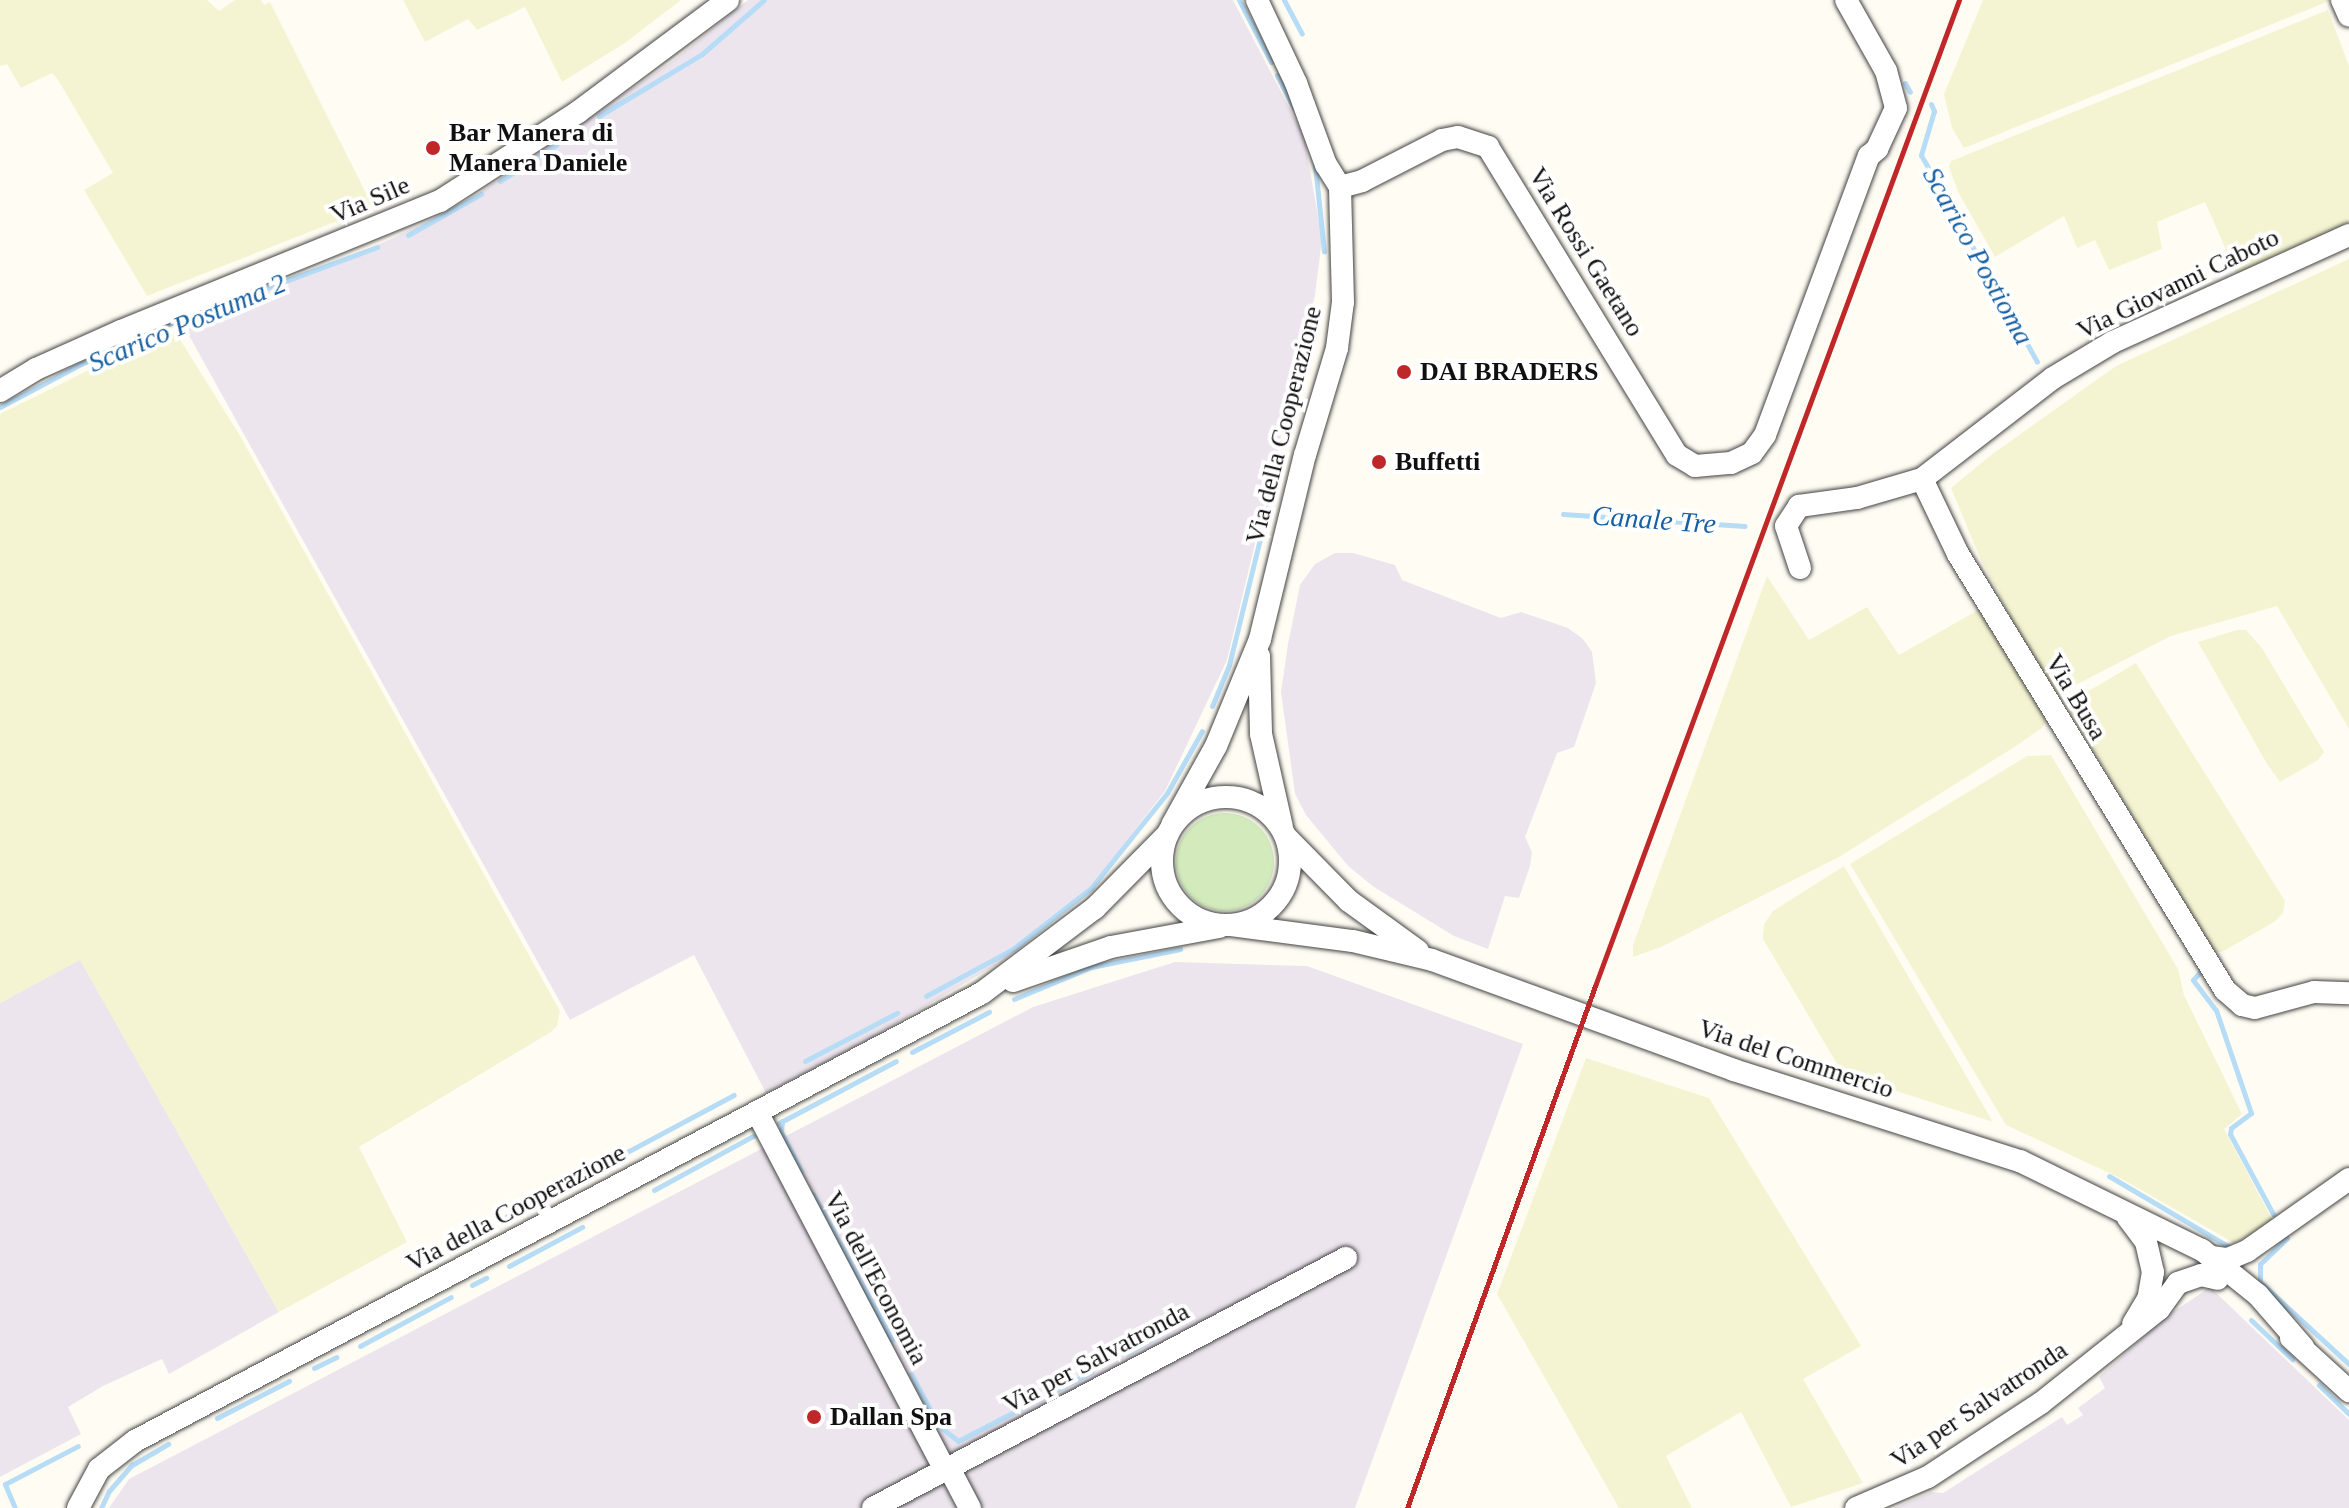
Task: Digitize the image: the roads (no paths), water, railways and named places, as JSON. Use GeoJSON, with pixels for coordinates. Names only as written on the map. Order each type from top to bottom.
{"type":"FeatureCollection","features":[{"type":"Feature","properties":{"kind":"street","name":"Via Sile"},"geometry":{"type":"LineString","coordinates":[[0,391],[36,369],[121,331],[440,201],[578,112],[728,0]]}},
{"type":"Feature","properties":{"kind":"street","name":"Via della Cooperazione"},"geometry":{"type":"LineString","coordinates":[[982,993],[1095,908],[1169,830],[1216,746],[1260,639],[1305,455],[1337,348],[1343,302],[1340,187],[1326,165],[1296,83],[1257,0]]}},
{"type":"Feature","properties":{"kind":"street","name":"Via Rossi Gaetano"},"geometry":{"type":"LineString","coordinates":[[1340,187],[1362,181],[1442,140],[1458,137],[1488,147],[1677,455],[1695,466],[1731,463],[1752,453],[1765,435],[1869,156],[1877,149],[1896,108],[1886,71],[1846,0]]}},
{"type":"Feature","properties":{"kind":"street"},"geometry":{"type":"LineString","coordinates":[[2342,0],[2349,16]]}},
{"type":"Feature","properties":{"kind":"street","name":"Via Giovanni Caboto"},"geometry":{"type":"LineString","coordinates":[[1922,479],[2053,378],[2113,342],[2349,235]]}},
{"type":"Feature","properties":{"kind":"street"},"geometry":{"type":"LineString","coordinates":[[1800,568],[1786,526],[1799,506],[1857,498],[1922,479]]}},
{"type":"Feature","properties":{"kind":"street","name":"Via Busa"},"geometry":{"type":"LineString","coordinates":[[1922,479],[1958,554],[2225,990],[2242,1005],[2255,1008],[2314,992],[2349,993]]}},
{"type":"Feature","properties":{"kind":"street","name":"Via della Cooperazione"},"geometry":{"type":"LineString","coordinates":[[1260,639],[1261,734],[1284,835]]}},
{"type":"Feature","properties":{"kind":"street"},"geometry":{"type":"LineString","coordinates":[[1225,797],[1261,808],[1284,835],[1289,875],[1278,898],[1259,916],[1228,925],[1193,916],[1169,892],[1161,858],[1169,830],[1200,802],[1225,797]]}},
{"type":"Feature","properties":{"kind":"street","name":"Via del Commercio"},"geometry":{"type":"LineString","coordinates":[[1284,835],[1349,901],[1432,960]]}},
{"type":"Feature","properties":{"kind":"street","name":"Via della Cooperazione"},"geometry":{"type":"LineString","coordinates":[[78,1508],[87,1486],[105,1462],[135,1441],[982,993],[1111,947],[1228,925]]}},
{"type":"Feature","properties":{"kind":"street","name":"Via del Commercio"},"geometry":{"type":"LineString","coordinates":[[1228,925],[1353,941],[1432,960],[1734,1070],[1967,1142],[2045,1171],[2128,1214],[2214,1268],[2246,1284],[2303,1347]]}},
{"type":"Feature","properties":{"kind":"street","name":"Via dell'Economia"},"geometry":{"type":"LineString","coordinates":[[757,1112],[970,1508]]}},
{"type":"Feature","properties":{"kind":"street","name":"Via per Salvatronda"},"geometry":{"type":"LineString","coordinates":[[1870,1506],[1928,1477],[2028,1412],[2064,1387],[2159,1309],[2178,1283],[2235,1257],[2349,1179]]}},
{"type":"Feature","properties":{"kind":"street","name":"Via per Salvatronda"},"geometry":{"type":"LineString","coordinates":[[2125,1334],[2148,1299],[2153,1272],[2144,1239],[2128,1214]]}},
{"type":"Feature","properties":{"kind":"street"},"geometry":{"type":"LineString","coordinates":[[2246,1284],[2245,1270],[2261,1241]]}},
{"type":"Feature","properties":{"kind":"street","name":"Via per Salvatronda"},"geometry":{"type":"LineString","coordinates":[[873,1508],[1346,1258]]}},
{"type":"Feature","properties":{"kind":"street","name":"Via del Commercio"},"geometry":{"type":"LineString","coordinates":[[2214,1268],[2349,1391]]}},
{"type":"Feature","properties":{"kind":"waterway","name":"Scarico Postuma 2"},"geometry":{"type":"LineString","coordinates":[[599,116],[702,54],[764,0]]}},
{"type":"Feature","properties":{"kind":"waterway"},"geometry":{"type":"LineString","coordinates":[[1239,0],[1271,62]]}},
{"type":"Feature","properties":{"kind":"waterway","name":"Scarico Postuma 2"},"geometry":{"type":"LineString","coordinates":[[1284,0],[1302,34]]}},
{"type":"Feature","properties":{"kind":"waterway"},"geometry":{"type":"LineString","coordinates":[[1277,75],[1294,108]]}},
{"type":"Feature","properties":{"kind":"waterway","name":"Scarico Postioma"},"geometry":{"type":"LineString","coordinates":[[1905,83],[1910,92]]}},
{"type":"Feature","properties":{"kind":"waterway","name":"Scarico Postioma"},"geometry":{"type":"LineString","coordinates":[[1931,104],[1934,111],[1921,155],[2037,362]]}},
{"type":"Feature","properties":{"kind":"waterway","name":"Scarico Postuma 2"},"geometry":{"type":"LineString","coordinates":[[572,136],[579,130]]}},
{"type":"Feature","properties":{"kind":"waterway","name":"Scarico Postuma 2"},"geometry":{"type":"LineString","coordinates":[[500,181],[556,145]]}},
{"type":"Feature","properties":{"kind":"waterway"},"geometry":{"type":"LineString","coordinates":[[1315,165],[1324,252]]}},
{"type":"Feature","properties":{"kind":"waterway","name":"Scarico Postuma 2"},"geometry":{"type":"LineString","coordinates":[[408,235],[481,194]]}},
{"type":"Feature","properties":{"kind":"waterway","name":"Scarico Postuma 2"},"geometry":{"type":"LineString","coordinates":[[0,407],[81,364],[169,324],[377,247]]}},
{"type":"Feature","properties":{"kind":"waterway"},"geometry":{"type":"LineString","coordinates":[[1285,434],[1312,330]]}},
{"type":"Feature","properties":{"kind":"waterway"},"geometry":{"type":"LineString","coordinates":[[1212,706],[1229,665],[1278,465]]}},
{"type":"Feature","properties":{"kind":"waterway","name":"Canale Tre"},"geometry":{"type":"LineString","coordinates":[[1563,514],[1745,526]]}},
{"type":"Feature","properties":{"kind":"waterway"},"geometry":{"type":"LineString","coordinates":[[926,996],[1013,949],[1091,888],[1167,793],[1202,731]]}},
{"type":"Feature","properties":{"kind":"waterway"},"geometry":{"type":"LineString","coordinates":[[1014,999],[1091,967],[1180,949]]}},
{"type":"Feature","properties":{"kind":"waterway","name":"Scarico Postioma"},"geometry":{"type":"LineString","coordinates":[[2201,971],[2193,980],[2216,1010],[2251,1113],[2231,1128],[2230,1134],[2273,1214]]}},
{"type":"Feature","properties":{"kind":"waterway"},"geometry":{"type":"LineString","coordinates":[[912,1052],[989,1012]]}},
{"type":"Feature","properties":{"kind":"waterway"},"geometry":{"type":"LineString","coordinates":[[805,1061],[897,1013]]}},
{"type":"Feature","properties":{"kind":"waterway"},"geometry":{"type":"LineString","coordinates":[[779,1123],[896,1061]]}},
{"type":"Feature","properties":{"kind":"waterway"},"geometry":{"type":"LineString","coordinates":[[507,1216],[734,1095]]}},
{"type":"Feature","properties":{"kind":"waterway"},"geometry":{"type":"LineString","coordinates":[[782,1121],[781,1132],[801,1171]]}},
{"type":"Feature","properties":{"kind":"waterway"},"geometry":{"type":"LineString","coordinates":[[654,1190],[753,1136]]}},
{"type":"Feature","properties":{"kind":"waterway"},"geometry":{"type":"LineString","coordinates":[[2109,1176],[2231,1248]]}},
{"type":"Feature","properties":{"kind":"waterway"},"geometry":{"type":"LineString","coordinates":[[813,1194],[892,1340]]}},
{"type":"Feature","properties":{"kind":"waterway"},"geometry":{"type":"LineString","coordinates":[[509,1266],[582,1227]]}},
{"type":"Feature","properties":{"kind":"waterway","name":"Scarico Postioma"},"geometry":{"type":"LineString","coordinates":[[2287,1238],[2260,1264],[2260,1282],[2349,1364]]}},
{"type":"Feature","properties":{"kind":"waterway"},"geometry":{"type":"LineString","coordinates":[[472,1285],[486,1278]]}},
{"type":"Feature","properties":{"kind":"waterway"},"geometry":{"type":"LineString","coordinates":[[360,1346],[451,1297]]}},
{"type":"Feature","properties":{"kind":"waterway"},"geometry":{"type":"LineString","coordinates":[[2251,1320],[2292,1359]]}},
{"type":"Feature","properties":{"kind":"waterway"},"geometry":{"type":"LineString","coordinates":[[1127,1353],[1182,1322]]}},
{"type":"Feature","properties":{"kind":"waterway"},"geometry":{"type":"LineString","coordinates":[[314,1368],[337,1357]]}},
{"type":"Feature","properties":{"kind":"waterway"},"geometry":{"type":"LineString","coordinates":[[911,1374],[939,1426],[958,1441],[1091,1372]]}},
{"type":"Feature","properties":{"kind":"waterway"},"geometry":{"type":"LineString","coordinates":[[217,1418],[289,1381]]}},
{"type":"Feature","properties":{"kind":"waterway"},"geometry":{"type":"LineString","coordinates":[[2319,1385],[2349,1414]]}},
{"type":"Feature","properties":{"kind":"waterway"},"geometry":{"type":"LineString","coordinates":[[101,1508],[109,1491],[132,1465],[168,1444]]}},
{"type":"Feature","properties":{"kind":"waterway"},"geometry":{"type":"LineString","coordinates":[[15,1508],[5,1484],[78,1446]]}},
{"type":"Feature","properties":{"kind":"railway"},"geometry":{"type":"LineString","coordinates":[[1407,1508],[1595,986],[1959,0]]}},
{"type":"Feature","properties":{"kind":"place","name":"Bar Manera di Manera Daniele"},"geometry":{"type":"Point","coordinates":[433,148]}},
{"type":"Feature","properties":{"kind":"place","name":"DAI BRADERS"},"geometry":{"type":"Point","coordinates":[1404,372]}},
{"type":"Feature","properties":{"kind":"place","name":"Buffetti"},"geometry":{"type":"Point","coordinates":[1379,462]}},
{"type":"Feature","properties":{"kind":"place","name":"Dallan Spa"},"geometry":{"type":"Point","coordinates":[814,1417]}}]}
